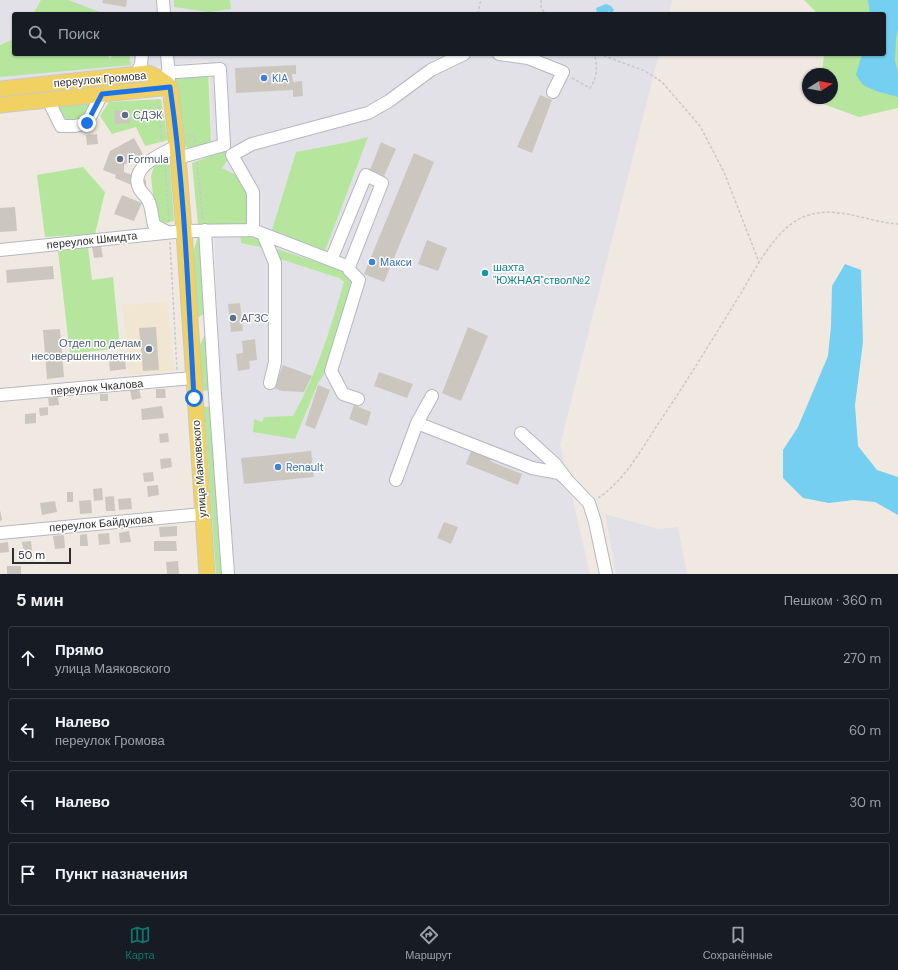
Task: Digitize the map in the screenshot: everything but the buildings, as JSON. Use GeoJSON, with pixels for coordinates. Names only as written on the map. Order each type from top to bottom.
{"type":"FeatureCollection","features":[{"type":"Feature","properties":{"kind":"main road","name":"переулок Громова"},"geometry":{"type":"LineString","coordinates":[[0,89],[137,73],[148,73],[158,76],[170,87]]}},
{"type":"Feature","properties":{"kind":"main road","name":"переулок Громова"},"geometry":{"type":"LineString","coordinates":[[0,105],[170,87]]}},
{"type":"Feature","properties":{"kind":"main road","name":"улица Маяковского"},"geometry":{"type":"LineString","coordinates":[[170,87],[184,231],[207,574]]}},
{"type":"Feature","properties":{"kind":"street"},"geometry":{"type":"LineString","coordinates":[[163,0],[164,12]]}},
{"type":"Feature","properties":{"kind":"street"},"geometry":{"type":"LineString","coordinates":[[137,73],[141,64],[142,56]]}},
{"type":"Feature","properties":{"kind":"street","name":"улица Маяковского"},"geometry":{"type":"LineString","coordinates":[[167,56],[170,87]]}},
{"type":"Feature","properties":{"kind":"street"},"geometry":{"type":"LineString","coordinates":[[270,383],[275,362],[275,263],[258,232],[253,192],[232,155],[252,144],[368,113],[389,101],[431,70],[460,56]]}},
{"type":"Feature","properties":{"kind":"street"},"geometry":{"type":"LineString","coordinates":[[514,56],[528,58],[563,72],[553,92]]}},
{"type":"Feature","properties":{"kind":"street"},"geometry":{"type":"LineString","coordinates":[[167,232],[154,225],[148,200],[141,194],[137,183],[140,170],[159,156],[177,147],[196,153],[224,146],[220,69],[177,72],[168,71]]}},
{"type":"Feature","properties":{"kind":"street"},"geometry":{"type":"LineString","coordinates":[[48,100],[61,126],[75,126],[87,123],[102,94]]}},
{"type":"Feature","properties":{"kind":"street"},"geometry":{"type":"LineString","coordinates":[[331,260],[366,175],[382,183],[349,266],[349,270],[360,280],[331,371],[343,394],[358,399]]}},
{"type":"Feature","properties":{"kind":"street","name":"улица Маяковского"},"geometry":{"type":"LineString","coordinates":[[208,230],[210,323],[228,574]]}},
{"type":"Feature","properties":{"kind":"street","name":"переулок Шмидта"},"geometry":{"type":"LineString","coordinates":[[0,250],[167,232],[208,230],[258,232]]}},
{"type":"Feature","properties":{"kind":"street"},"geometry":{"type":"LineString","coordinates":[[258,232],[349,266]]}},
{"type":"Feature","properties":{"kind":"street"},"geometry":{"type":"LineString","coordinates":[[190,325],[210,323]]}},
{"type":"Feature","properties":{"kind":"street","name":"переулок Чкалова"},"geometry":{"type":"LineString","coordinates":[[0,395],[193,378]]}},
{"type":"Feature","properties":{"kind":"street"},"geometry":{"type":"LineString","coordinates":[[194,398],[215,396]]}},
{"type":"Feature","properties":{"kind":"street"},"geometry":{"type":"LineString","coordinates":[[396,480],[418,423],[432,396]]}},
{"type":"Feature","properties":{"kind":"street"},"geometry":{"type":"LineString","coordinates":[[418,423],[532,468],[559,473],[589,503],[595,522],[606,574]]}},
{"type":"Feature","properties":{"kind":"street"},"geometry":{"type":"LineString","coordinates":[[521,433],[555,464],[565,478]]}},
{"type":"Feature","properties":{"kind":"street","name":"переулок Байдукова"},"geometry":{"type":"LineString","coordinates":[[0,533],[202,514]]}},
{"type":"Feature","properties":{"kind":"path"},"geometry":{"type":"LineString","coordinates":[[478,12],[482,0]]}},
{"type":"Feature","properties":{"kind":"path"},"geometry":{"type":"LineString","coordinates":[[541,0],[541,8],[544,12]]}},
{"type":"Feature","properties":{"kind":"path"},"geometry":{"type":"LineString","coordinates":[[563,72],[590,88],[593,84],[597,63],[595,56]]}},
{"type":"Feature","properties":{"kind":"path"},"geometry":{"type":"LineString","coordinates":[[604,56],[645,71],[662,82],[700,126],[724,172],[759,263]]}},
{"type":"Feature","properties":{"kind":"path"},"geometry":{"type":"LineString","coordinates":[[177,147],[195,136],[203,221],[208,230]]}},
{"type":"Feature","properties":{"kind":"path"},"geometry":{"type":"LineString","coordinates":[[589,503],[610,489],[621,478],[635,459],[684,385],[769,246],[788,226],[808,215],[820,212],[839,212],[898,224]]}},
{"type":"Feature","properties":{"kind":"shaded area"},"geometry":{"type":"Polygon","coordinates":[[[0,0],[672,0],[669,12],[12,12],[12,56],[658,56],[560,445],[590,574],[232,574],[220,417],[209,61],[0,83],[0,0]]]}},
{"type":"Feature","properties":{"kind":"shaded area"},"geometry":{"type":"Polygon","coordinates":[[[167,302],[174,371],[128,375],[123,305],[167,302]]]}},
{"type":"Feature","properties":{"kind":"shaded area"},"geometry":{"type":"Polygon","coordinates":[[[605,514],[659,529],[678,527],[687,574],[616,574],[605,514]]]}},
{"type":"Feature","properties":{"kind":"green space"},"geometry":{"type":"Polygon","coordinates":[[[41,0],[68,0],[100,12],[34,12],[41,0]]]}},
{"type":"Feature","properties":{"kind":"green space"},"geometry":{"type":"Polygon","coordinates":[[[174,0],[230,0],[231,9],[209,12],[174,7],[174,0]]]}},
{"type":"Feature","properties":{"kind":"green space"},"geometry":{"type":"Polygon","coordinates":[[[804,0],[898,0],[898,108],[859,117],[823,104],[838,104],[838,68],[823,68],[824,56],[886,56],[886,12],[816,12],[804,0]]]}},
{"type":"Feature","properties":{"kind":"green space"},"geometry":{"type":"Polygon","coordinates":[[[12,40],[12,56],[108,56],[109,59],[113,56],[129,56],[131,65],[0,77],[0,45],[12,40]]]}},
{"type":"Feature","properties":{"kind":"green space"},"geometry":{"type":"Polygon","coordinates":[[[208,67],[211,143],[188,148],[184,145],[179,98],[173,77],[208,67]]]}},
{"type":"Feature","properties":{"kind":"green space"},"geometry":{"type":"Polygon","coordinates":[[[161,99],[168,140],[145,146],[136,127],[112,134],[100,116],[109,102],[161,99]]]}},
{"type":"Feature","properties":{"kind":"green space"},"geometry":{"type":"Polygon","coordinates":[[[89,103],[89,109],[86,116],[77,120],[68,121],[60,112],[58,106],[89,103]]]}},
{"type":"Feature","properties":{"kind":"green space"},"geometry":{"type":"Polygon","coordinates":[[[368,137],[325,251],[272,230],[296,152],[368,137]]]}},
{"type":"Feature","properties":{"kind":"green space"},"geometry":{"type":"Polygon","coordinates":[[[227,150],[229,158],[222,168],[238,176],[248,186],[250,220],[244,226],[198,225],[192,163],[227,150]]]}},
{"type":"Feature","properties":{"kind":"green space"},"geometry":{"type":"Polygon","coordinates":[[[159,161],[170,165],[174,221],[167,223],[162,222],[155,214],[151,176],[154,166],[159,161]]]}},
{"type":"Feature","properties":{"kind":"green space"},"geometry":{"type":"Polygon","coordinates":[[[83,167],[105,192],[95,234],[45,237],[37,175],[83,167]]]}},
{"type":"Feature","properties":{"kind":"green space"},"geometry":{"type":"Polygon","coordinates":[[[240,234],[264,241],[277,249],[344,271],[353,281],[349,301],[323,376],[318,383],[295,439],[253,432],[254,419],[262,422],[264,417],[293,416],[316,368],[344,282],[339,278],[274,257],[260,247],[241,243],[240,234]]]}},
{"type":"Feature","properties":{"kind":"green space"},"geometry":{"type":"Polygon","coordinates":[[[198,236],[201,243],[205,313],[196,319],[193,252],[198,236]]]}},
{"type":"Feature","properties":{"kind":"green space"},"geometry":{"type":"Polygon","coordinates":[[[88,247],[92,280],[113,277],[120,348],[70,354],[58,251],[88,247]]]}},
{"type":"Feature","properties":{"kind":"green space"},"geometry":{"type":"Polygon","coordinates":[[[206,333],[210,390],[204,391],[201,388],[198,348],[206,333]]]}},
{"type":"Feature","properties":{"kind":"green space"},"geometry":{"type":"Polygon","coordinates":[[[213,406],[222,574],[216,574],[204,407],[213,406]]]}},
{"type":"Feature","properties":{"kind":"water"},"geometry":{"type":"Polygon","coordinates":[[[868,0],[898,0],[898,29],[895,61],[898,72],[898,97],[876,91],[863,85],[856,75],[861,56],[886,56],[886,12],[870,12],[868,0]]]}},
{"type":"Feature","properties":{"kind":"water"},"geometry":{"type":"Polygon","coordinates":[[[606,4],[611,6],[614,10],[613,12],[597,12],[596,8],[606,4]]]}},
{"type":"Feature","properties":{"kind":"water"},"geometry":{"type":"Polygon","coordinates":[[[845,264],[861,270],[863,342],[855,405],[858,446],[877,470],[898,477],[898,515],[875,502],[854,500],[829,503],[803,498],[783,478],[783,450],[798,427],[828,356],[831,326],[832,286],[845,264]]]}},
{"type":"Feature","properties":{"kind":"place","name":"KIA"},"geometry":{"type":"Point","coordinates":[264,78]}},
{"type":"Feature","properties":{"kind":"place","name":"СДЭК"},"geometry":{"type":"Point","coordinates":[125,115]}},
{"type":"Feature","properties":{"kind":"place","name":"Formula"},"geometry":{"type":"Point","coordinates":[120,159]}},
{"type":"Feature","properties":{"kind":"place","name":"Макси"},"geometry":{"type":"Point","coordinates":[372,262]}},
{"type":"Feature","properties":{"kind":"place","name":"шахта \"ЮЖНАЯ\"ствол№2"},"geometry":{"type":"Point","coordinates":[485,273]}},
{"type":"Feature","properties":{"kind":"place","name":"АГЗС"},"geometry":{"type":"Point","coordinates":[233,318]}},
{"type":"Feature","properties":{"kind":"place","name":"Отдел по делам несовершеннолетних"},"geometry":{"type":"Point","coordinates":[149,349]}},
{"type":"Feature","properties":{"kind":"place","name":"Renault"},"geometry":{"type":"Point","coordinates":[278,467]}},
{"type":"Feature","properties":{"kind":"route"},"geometry":{"type":"LineString","coordinates":[[87,123],[102,94],[170,87],[177,146],[184,231],[194,398]]}}]}
